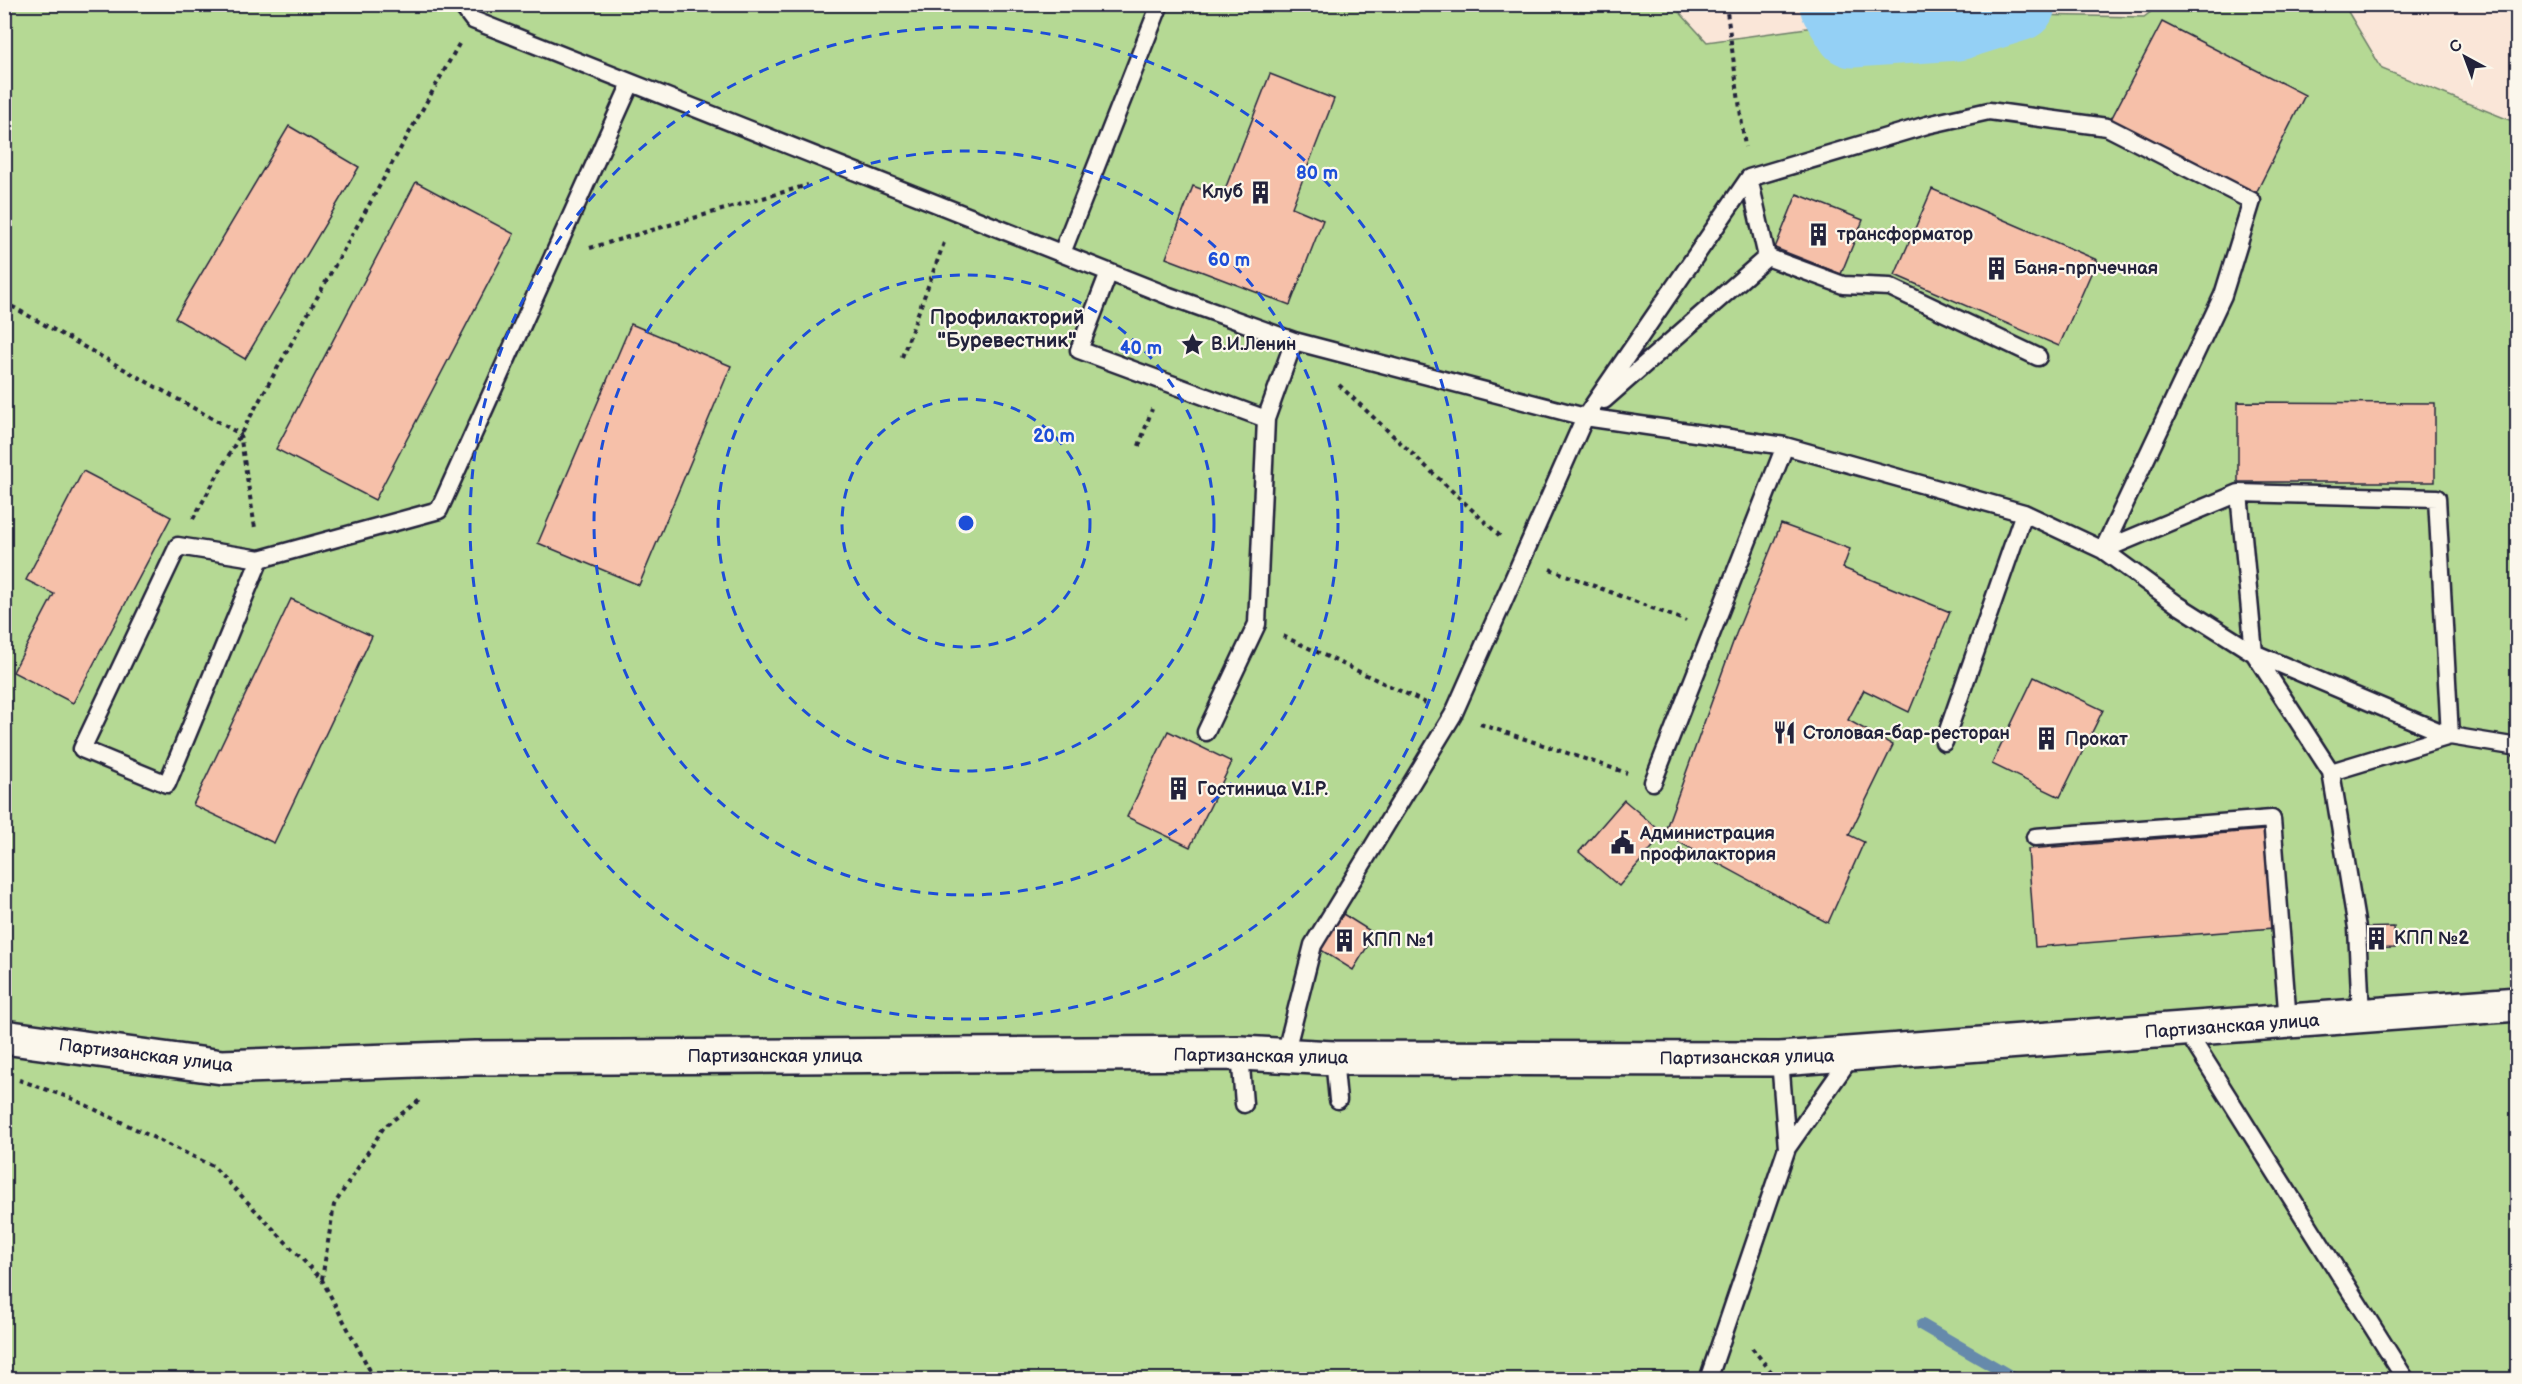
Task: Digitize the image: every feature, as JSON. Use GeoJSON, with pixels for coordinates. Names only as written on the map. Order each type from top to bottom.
{"type":"FeatureCollection","features":[{"type":"Feature","properties":{"kind":"street","name":"Партизанская улица"},"geometry":{"type":"LineString","coordinates":[[4,1037],[222,1067],[475,1058],[1240,1053],[1334,1058],[1780,1059],[2517,1004]]}},
{"type":"Feature","properties":{"kind":"lane"},"geometry":{"type":"LineString","coordinates":[[461,4],[473,20],[1109,272],[1294,341],[1586,417],[1785,446],[2025,513],[2103,550],[2178,605],[2254,653],[2450,736],[2517,747]]}},
{"type":"Feature","properties":{"kind":"lane"},"geometry":{"type":"LineString","coordinates":[[1062,253],[1160,4]]}},
{"type":"Feature","properties":{"kind":"lane"},"geometry":{"type":"LineString","coordinates":[[260,559],[167,784],[82,750],[178,546],[260,559],[440,510],[631,83]]}},
{"type":"Feature","properties":{"kind":"lane"},"geometry":{"type":"LineString","coordinates":[[1286,1055],[1313,945],[1453,716],[1586,417],[1749,178],[1927,125],[1989,111],[2107,127],[2252,201],[2223,295],[2103,550]]}},
{"type":"Feature","properties":{"kind":"lane"},"geometry":{"type":"LineString","coordinates":[[1749,178],[1767,256]]}},
{"type":"Feature","properties":{"kind":"lane"},"geometry":{"type":"LineString","coordinates":[[1767,256],[1843,285],[1890,287],[2038,357]]}},
{"type":"Feature","properties":{"kind":"lane"},"geometry":{"type":"LineString","coordinates":[[1586,417],[1767,256]]}},
{"type":"Feature","properties":{"kind":"lane"},"geometry":{"type":"LineString","coordinates":[[1109,272],[1079,350],[1266,419]]}},
{"type":"Feature","properties":{"kind":"lane"},"geometry":{"type":"LineString","coordinates":[[1206,732],[1257,624],[1266,419],[1294,341]]}},
{"type":"Feature","properties":{"kind":"lane"},"geometry":{"type":"LineString","coordinates":[[1653,782],[1785,446]]}},
{"type":"Feature","properties":{"kind":"lane"},"geometry":{"type":"LineString","coordinates":[[2103,550],[2239,493],[2437,498],[2450,736]]}},
{"type":"Feature","properties":{"kind":"lane"},"geometry":{"type":"LineString","coordinates":[[2239,493],[2254,653],[2331,772],[2357,928],[2361,1016]]}},
{"type":"Feature","properties":{"kind":"lane"},"geometry":{"type":"LineString","coordinates":[[1944,742],[2025,513]]}},
{"type":"Feature","properties":{"kind":"lane"},"geometry":{"type":"LineString","coordinates":[[2331,772],[2450,736]]}},
{"type":"Feature","properties":{"kind":"lane"},"geometry":{"type":"LineString","coordinates":[[2036,837],[2272,819],[2288,1022]]}},
{"type":"Feature","properties":{"kind":"lane"},"geometry":{"type":"LineString","coordinates":[[2186,1030],[2406,1380]]}},
{"type":"Feature","properties":{"kind":"lane"},"geometry":{"type":"LineString","coordinates":[[1240,1053],[1244,1104]]}},
{"type":"Feature","properties":{"kind":"lane"},"geometry":{"type":"LineString","coordinates":[[1708,1380],[1788,1148],[1854,1054]]}},
{"type":"Feature","properties":{"kind":"lane"},"geometry":{"type":"LineString","coordinates":[[1334,1058],[1338,1100]]}},
{"type":"Feature","properties":{"kind":"lane"},"geometry":{"type":"LineString","coordinates":[[1780,1059],[1788,1148]]}},
{"type":"Feature","properties":{"kind":"path"},"geometry":{"type":"LineString","coordinates":[[1725,4],[1749,178]]}},
{"type":"Feature","properties":{"kind":"path"},"geometry":{"type":"LineString","coordinates":[[178,546],[473,20]]}},
{"type":"Feature","properties":{"kind":"path"},"geometry":{"type":"LineString","coordinates":[[551,259],[855,171]]}},
{"type":"Feature","properties":{"kind":"path"},"geometry":{"type":"LineString","coordinates":[[902,357],[955,211]]}},
{"type":"Feature","properties":{"kind":"path"},"geometry":{"type":"LineString","coordinates":[[4,302],[240,434]]}},
{"type":"Feature","properties":{"kind":"path"},"geometry":{"type":"LineString","coordinates":[[1139,446],[1161,380]]}},
{"type":"Feature","properties":{"kind":"path"},"geometry":{"type":"LineString","coordinates":[[1336,381],[1523,558],[1712,632]]}},
{"type":"Feature","properties":{"kind":"path"},"geometry":{"type":"LineString","coordinates":[[240,434],[260,559]]}},
{"type":"Feature","properties":{"kind":"path"},"geometry":{"type":"LineString","coordinates":[[1257,624],[1453,716],[1653,782]]}},
{"type":"Feature","properties":{"kind":"path"},"geometry":{"type":"LineString","coordinates":[[14,1078],[73,1099],[213,1166],[322,1280],[375,1380]]}},
{"type":"Feature","properties":{"kind":"path"},"geometry":{"type":"LineString","coordinates":[[322,1280],[334,1205],[384,1127],[429,1092]]}},
{"type":"Feature","properties":{"kind":"green space"},"geometry":{"type":"Polygon","coordinates":[[[1672,4],[1707,42],[1915,13],[2144,17],[2160,5],[2344,5],[2382,69],[2517,123],[2517,1379],[5,1380],[5,5],[1672,4]]]}},
{"type":"Feature","properties":{"kind":"building"},"geometry":{"type":"Polygon","coordinates":[[[2162,22],[2305,95],[2252,201],[2107,127],[2162,22]]]}},
{"type":"Feature","properties":{"kind":"building","name":"Клуб"},"geometry":{"type":"Polygon","coordinates":[[[1270,74],[1334,99],[1292,207],[1323,220],[1290,305],[1166,258],[1193,186],[1222,197],[1270,74]]]}},
{"type":"Feature","properties":{"kind":"building"},"geometry":{"type":"Polygon","coordinates":[[[289,126],[359,167],[245,359],[175,318],[289,126]]]}},
{"type":"Feature","properties":{"kind":"building"},"geometry":{"type":"Polygon","coordinates":[[[416,182],[514,234],[375,500],[276,449],[416,182]]]}},
{"type":"Feature","properties":{"kind":"building","name":"Баня-прпчечная"},"geometry":{"type":"Polygon","coordinates":[[[1932,189],[2097,260],[2059,346],[1895,275],[1932,189]]]}},
{"type":"Feature","properties":{"kind":"building","name":"трансформатор"},"geometry":{"type":"Polygon","coordinates":[[[1797,194],[1863,220],[1841,274],[1775,248],[1797,194]]]}},
{"type":"Feature","properties":{"kind":"building"},"geometry":{"type":"Polygon","coordinates":[[[631,324],[731,366],[639,585],[538,543],[631,324]]]}},
{"type":"Feature","properties":{"kind":"building"},"geometry":{"type":"Polygon","coordinates":[[[2238,402],[2435,403],[2435,482],[2238,482],[2238,402]]]}},
{"type":"Feature","properties":{"kind":"building"},"geometry":{"type":"Polygon","coordinates":[[[83,471],[171,517],[73,703],[13,672],[54,594],[26,580],[83,471]]]}},
{"type":"Feature","properties":{"kind":"building","name":"Столовая-бар-ресторан"},"geometry":{"type":"Polygon","coordinates":[[[1781,524],[1850,549],[1843,568],[1950,612],[1909,712],[1864,690],[1848,720],[1893,745],[1849,835],[1864,842],[1828,923],[1664,834],[1736,634],[1781,524]]]}},
{"type":"Feature","properties":{"kind":"building"},"geometry":{"type":"Polygon","coordinates":[[[291,599],[372,636],[274,843],[193,805],[291,599]]]}},
{"type":"Feature","properties":{"kind":"building","name":"Прокат"},"geometry":{"type":"Polygon","coordinates":[[[2034,677],[2103,710],[2060,797],[1992,764],[2034,677]]]}},
{"type":"Feature","properties":{"kind":"building","name":"Гостиница V.I.P."},"geometry":{"type":"Polygon","coordinates":[[[1168,731],[1232,762],[1190,847],[1127,817],[1168,731]]]}},
{"type":"Feature","properties":{"kind":"building","name":"Администрация профилактория"},"geometry":{"type":"Polygon","coordinates":[[[1624,800],[1664,834],[1619,886],[1579,852],[1624,800]]]}},
{"type":"Feature","properties":{"kind":"building"},"geometry":{"type":"Polygon","coordinates":[[[2265,830],[2273,928],[2035,947],[2028,849],[2265,830]]]}},
{"type":"Feature","properties":{"kind":"building","name":"КПП №1"},"geometry":{"type":"Polygon","coordinates":[[[1335,909],[1375,934],[1353,970],[1313,945],[1335,909]]]}},
{"type":"Feature","properties":{"kind":"building","name":"КПП №2"},"geometry":{"type":"Polygon","coordinates":[[[2394,927],[2395,948],[2357,949],[2357,928],[2394,927]]]}},
{"type":"Feature","properties":{"kind":"waterway"},"geometry":{"type":"LineString","coordinates":[[1837,4],[1853,30],[1957,23],[2018,4]]}},
{"type":"Feature","properties":{"kind":"waterway"},"geometry":{"type":"LineString","coordinates":[[1922,1325],[2017,1380]]}},
{"type":"Feature","properties":{"kind":"place","name":"Клуб"},"geometry":{"type":"Point","coordinates":[1261,192]}},
{"type":"Feature","properties":{"kind":"place","name":"трансформатор"},"geometry":{"type":"Point","coordinates":[1819,234]}},
{"type":"Feature","properties":{"kind":"place","name":"Баня-прпчечная"},"geometry":{"type":"Point","coordinates":[1996,268]}},
{"type":"Feature","properties":{"kind":"place","name":"В.И.Ленин"},"geometry":{"type":"Point","coordinates":[1193,344]}},
{"type":"Feature","properties":{"kind":"place","name":"Столовая-бар-ресторан"},"geometry":{"type":"Point","coordinates":[1785,733]}},
{"type":"Feature","properties":{"kind":"place","name":"Прокат"},"geometry":{"type":"Point","coordinates":[2047,739]}},
{"type":"Feature","properties":{"kind":"place","name":"Гостиница V.I.P."},"geometry":{"type":"Point","coordinates":[1179,789]}},
{"type":"Feature","properties":{"kind":"place","name":"Администрация профилактория"},"geometry":{"type":"Point","coordinates":[1622,843]}},
{"type":"Feature","properties":{"kind":"place","name":"КПП №2"},"geometry":{"type":"Point","coordinates":[2376,938]}},
{"type":"Feature","properties":{"kind":"place","name":"КПП №1"},"geometry":{"type":"Point","coordinates":[1344,940]}},
{"type":"Feature","properties":{"kind":"district","name":"Профилакторий \"Буревестник\""},"geometry":{"type":"Point","coordinates":[1007,328]}}]}
